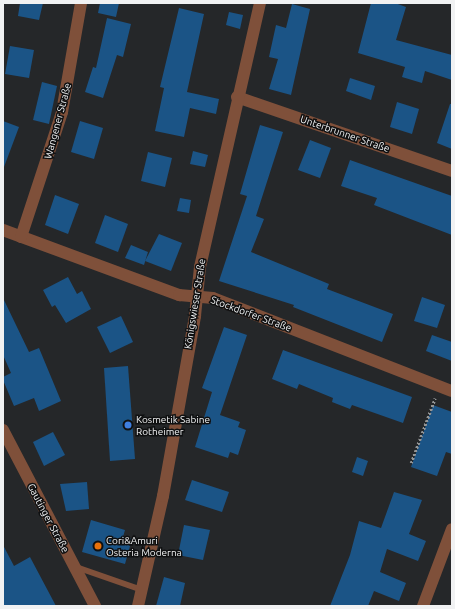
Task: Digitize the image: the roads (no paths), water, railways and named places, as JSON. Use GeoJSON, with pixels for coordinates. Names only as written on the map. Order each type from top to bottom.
{"type":"FeatureCollection","features":[{"type":"Feature","properties":{"kind":"street","name":"Wangener Straße"},"geometry":{"type":"LineString","coordinates":[[21,237],[62,112],[81,3]]}},
{"type":"Feature","properties":{"kind":"street","name":"Königswieser Straße"},"geometry":{"type":"LineString","coordinates":[[138,606],[162,503],[200,267],[237,97],[260,3]]}},
{"type":"Feature","properties":{"kind":"street","name":"Unterbrunner Straße"},"geometry":{"type":"LineString","coordinates":[[237,97],[452,171]]}},
{"type":"Feature","properties":{"kind":"street","name":"Stockdorfer Straße"},"geometry":{"type":"LineString","coordinates":[[3,230],[179,295],[213,298],[452,391]]}},
{"type":"Feature","properties":{"kind":"street","name":"Gautinger Straße"},"geometry":{"type":"LineString","coordinates":[[3,430],[95,606]]}},
{"type":"Feature","properties":{"kind":"street"},"geometry":{"type":"LineString","coordinates":[[423,606],[452,529]]}},
{"type":"Feature","properties":{"kind":"lane"},"geometry":{"type":"LineString","coordinates":[[74,566],[142,590]]}},
{"type":"Feature","properties":{"kind":"place","name":"Kosmetik Sabine Rotheimer"},"geometry":{"type":"Point","coordinates":[128,425]}},
{"type":"Feature","properties":{"kind":"place","name":"Cori&Amuri Osteria Moderna"},"geometry":{"type":"Point","coordinates":[98,546]}}]}
